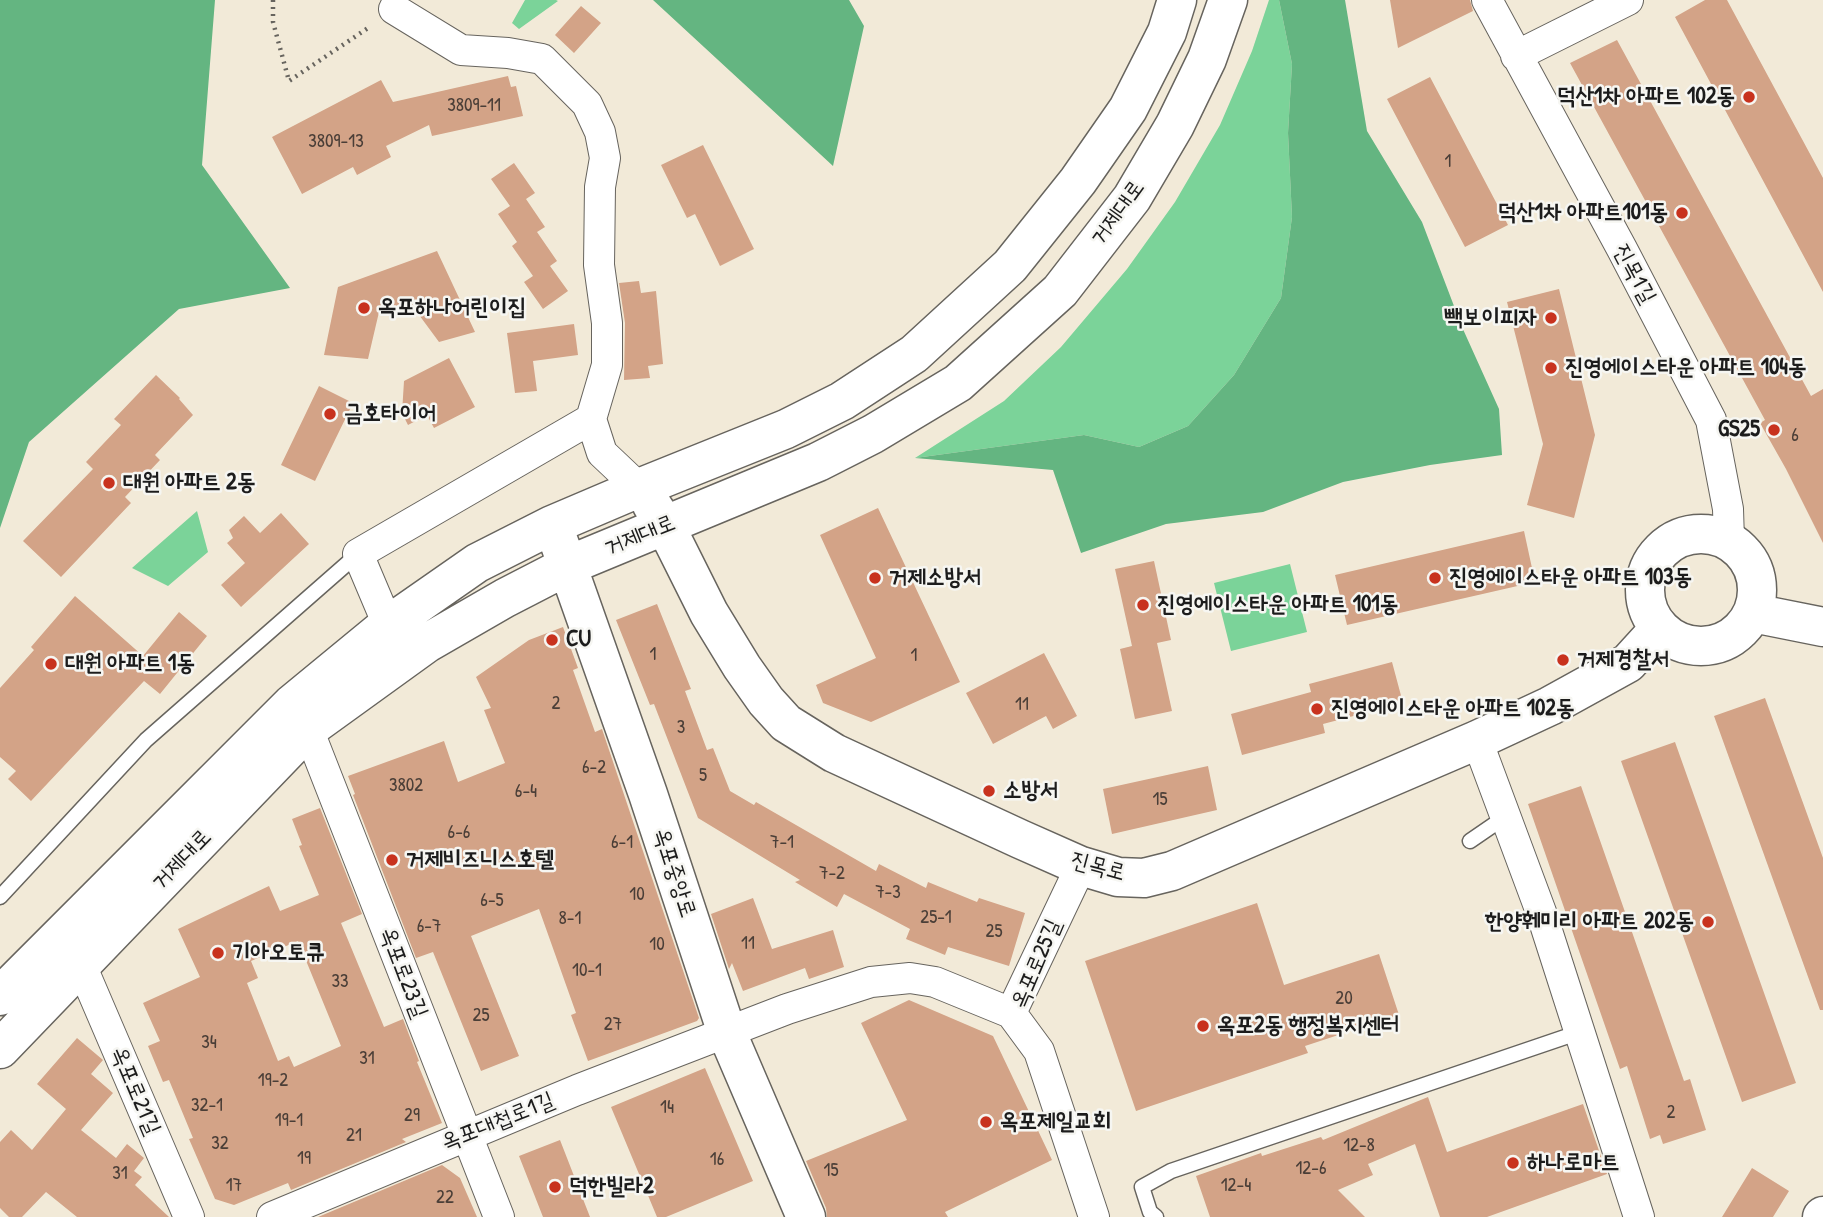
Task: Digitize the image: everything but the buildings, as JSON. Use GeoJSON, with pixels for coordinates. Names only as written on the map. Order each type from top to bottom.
{"type":"FeatureCollection","features":[{"type":"Feature","properties":{"kind":"street","name":"거제대로"},"geometry":{"type":"LineString","coordinates":[[0,996],[292,704],[388,625],[477,563],[552,525],[797,424],[842,401],[924,345],[1010,266],[1078,181],[1128,109],[1167,32],[1177,0]]}},
{"type":"Feature","properties":{"kind":"street","name":"거제대로"},"geometry":{"type":"LineString","coordinates":[[0,1049],[307,729],[427,643],[569,565],[818,463],[958,383],[1060,291],[1132,198],[1175,125],[1207,59],[1228,0]]}},
{"type":"Feature","properties":{"kind":"street","name":"진목1길"},"geometry":{"type":"LineString","coordinates":[[1487,0],[1710,420],[1728,509],[1729,541]]}},
{"type":"Feature","properties":{"kind":"street"},"geometry":{"type":"LineString","coordinates":[[1516,56],[1628,0]]}},
{"type":"Feature","properties":{"kind":"street"},"geometry":{"type":"LineString","coordinates":[[394,9],[461,50],[508,53],[542,59],[587,104],[600,132],[605,158],[600,187],[599,265],[607,323],[607,365],[591,419],[602,453],[639,488]]}},
{"type":"Feature","properties":{"kind":"street"},"geometry":{"type":"LineString","coordinates":[[388,625],[358,554],[591,419]]}},
{"type":"Feature","properties":{"kind":"street","name":"진목로"},"geometry":{"type":"LineString","coordinates":[[639,488],[665,525],[716,624],[754,684],[786,723],[834,752],[1081,866],[1118,877],[1144,878],[1160,875],[1477,740],[1550,706],[1628,663],[1660,629]]}},
{"type":"Feature","properties":{"kind":"street","name":"옥포중앙로"},"geometry":{"type":"LineString","coordinates":[[552,525],[569,565],[727,1033],[806,1217]]}},
{"type":"Feature","properties":{"kind":"street"},"geometry":{"type":"LineString","coordinates":[[1695,534],[1713,535],[1729,541],[1742,551],[1757,580],[1753,613],[1743,628],[1728,640],[1711,646],[1692,646],[1674,640],[1660,629],[1650,614],[1645,597],[1646,579],[1652,562],[1662,548],[1677,538],[1695,534]]}},
{"type":"Feature","properties":{"kind":"street"},"geometry":{"type":"LineString","coordinates":[[1753,613],[1823,627]]}},
{"type":"Feature","properties":{"kind":"street","name":"옥포로23길"},"geometry":{"type":"LineString","coordinates":[[307,729],[499,1217]]}},
{"type":"Feature","properties":{"kind":"street"},"geometry":{"type":"LineString","coordinates":[[1477,740],[1541,912],[1639,1217]]}},
{"type":"Feature","properties":{"kind":"street","name":"옥포로25길"},"geometry":{"type":"LineString","coordinates":[[1081,866],[1011,1013],[1039,1051],[1094,1217]]}},
{"type":"Feature","properties":{"kind":"street","name":"옥포로21길"},"geometry":{"type":"LineString","coordinates":[[81,965],[189,1217]]}},
{"type":"Feature","properties":{"kind":"street","name":"옥포대첩로1길"},"geometry":{"type":"LineString","coordinates":[[272,1217],[466,1135],[727,1033],[806,1009],[871,982],[909,978],[935,982],[1011,1013]]}},
{"type":"Feature","properties":{"kind":"lane"},"geometry":{"type":"LineString","coordinates":[[0,897],[146,740],[358,554]]}},
{"type":"Feature","properties":{"kind":"lane"},"geometry":{"type":"LineString","coordinates":[[1470,841],[1505,817]]}},
{"type":"Feature","properties":{"kind":"lane"},"geometry":{"type":"LineString","coordinates":[[1156,1217],[1150,1212],[1142,1187],[1171,1171],[1580,1032]]}},
{"type":"Feature","properties":{"kind":"path"},"geometry":{"type":"LineString","coordinates":[[273,0],[272,22],[289,81],[394,9]]}},
{"type":"Feature","properties":{"kind":"green space"},"geometry":{"type":"Polygon","coordinates":[[[0,0],[215,0],[202,165],[290,288],[179,309],[29,442],[0,528],[0,0]]]}},
{"type":"Feature","properties":{"kind":"green space"},"geometry":{"type":"Polygon","coordinates":[[[525,0],[558,1],[519,29],[512,23],[525,0]]]}},
{"type":"Feature","properties":{"kind":"green space"},"geometry":{"type":"Polygon","coordinates":[[[653,0],[849,0],[864,26],[833,166],[653,0]]]}},
{"type":"Feature","properties":{"kind":"green space"},"geometry":{"type":"Polygon","coordinates":[[[1269,0],[1279,0],[1292,64],[1288,133],[1292,217],[1281,298],[1234,375],[1188,426],[1139,447],[1084,435],[915,458],[1004,401],[1061,347],[1127,269],[1175,202],[1220,125],[1252,51],[1269,0]]]}},
{"type":"Feature","properties":{"kind":"green space"},"geometry":{"type":"Polygon","coordinates":[[[1279,0],[1345,0],[1367,131],[1422,222],[1462,327],[1499,409],[1502,455],[1430,465],[1343,482],[1263,512],[1166,524],[1081,553],[1053,470],[915,458],[1084,435],[1139,447],[1188,426],[1234,375],[1281,298],[1292,217],[1288,133],[1292,64],[1279,0]]]}},
{"type":"Feature","properties":{"kind":"green space"},"geometry":{"type":"Polygon","coordinates":[[[197,511],[208,552],[168,586],[132,568],[197,511]]]}},
{"type":"Feature","properties":{"kind":"green space"},"geometry":{"type":"Polygon","coordinates":[[[1290,564],[1307,632],[1231,651],[1214,583],[1290,564]]]}},
{"type":"Feature","properties":{"kind":"place","name":"덕산1차 아파트 102동"},"geometry":{"type":"Point","coordinates":[1749,97]}},
{"type":"Feature","properties":{"kind":"place","name":"덕산1차 아파트101동"},"geometry":{"type":"Point","coordinates":[1682,213]}},
{"type":"Feature","properties":{"kind":"place","name":"옥포하나어린이집"},"geometry":{"type":"Point","coordinates":[364,308]}},
{"type":"Feature","properties":{"kind":"place","name":"빽보이피자"},"geometry":{"type":"Point","coordinates":[1551,318]}},
{"type":"Feature","properties":{"kind":"place","name":"진영에이스타운 아파트 104동"},"geometry":{"type":"Point","coordinates":[1551,368]}},
{"type":"Feature","properties":{"kind":"place","name":"금호타이어"},"geometry":{"type":"Point","coordinates":[330,414]}},
{"type":"Feature","properties":{"kind":"place","name":"GS25"},"geometry":{"type":"Point","coordinates":[1774,430]}},
{"type":"Feature","properties":{"kind":"place","name":"대원 아파트 2동"},"geometry":{"type":"Point","coordinates":[109,483]}},
{"type":"Feature","properties":{"kind":"place","name":"거제소방서"},"geometry":{"type":"Point","coordinates":[875,578]}},
{"type":"Feature","properties":{"kind":"place","name":"진영에이스타운 아파트 103동"},"geometry":{"type":"Point","coordinates":[1435,578]}},
{"type":"Feature","properties":{"kind":"place","name":"진영에이스타운 아파트 101동"},"geometry":{"type":"Point","coordinates":[1143,605]}},
{"type":"Feature","properties":{"kind":"place","name":"CU"},"geometry":{"type":"Point","coordinates":[552,640]}},
{"type":"Feature","properties":{"kind":"place","name":"거제경찰서"},"geometry":{"type":"Point","coordinates":[1563,660]}},
{"type":"Feature","properties":{"kind":"place","name":"대원 아파트 1동"},"geometry":{"type":"Point","coordinates":[51,664]}},
{"type":"Feature","properties":{"kind":"place","name":"진영에이스타운 아파트 102동"},"geometry":{"type":"Point","coordinates":[1317,709]}},
{"type":"Feature","properties":{"kind":"place","name":"소방서"},"geometry":{"type":"Point","coordinates":[989,791]}},
{"type":"Feature","properties":{"kind":"place","name":"거제비즈니스호텔"},"geometry":{"type":"Point","coordinates":[392,860]}},
{"type":"Feature","properties":{"kind":"place","name":"한양훼미리 아파트 202동"},"geometry":{"type":"Point","coordinates":[1708,922]}},
{"type":"Feature","properties":{"kind":"place","name":"기아오토큐"},"geometry":{"type":"Point","coordinates":[218,953]}},
{"type":"Feature","properties":{"kind":"place","name":"옥포2동 행정복지센터"},"geometry":{"type":"Point","coordinates":[1203,1026]}},
{"type":"Feature","properties":{"kind":"place","name":"옥포제일교회"},"geometry":{"type":"Point","coordinates":[986,1122]}},
{"type":"Feature","properties":{"kind":"place","name":"하나로마트"},"geometry":{"type":"Point","coordinates":[1513,1163]}},
{"type":"Feature","properties":{"kind":"place","name":"덕한빌라2"},"geometry":{"type":"Point","coordinates":[555,1187]}}]}
